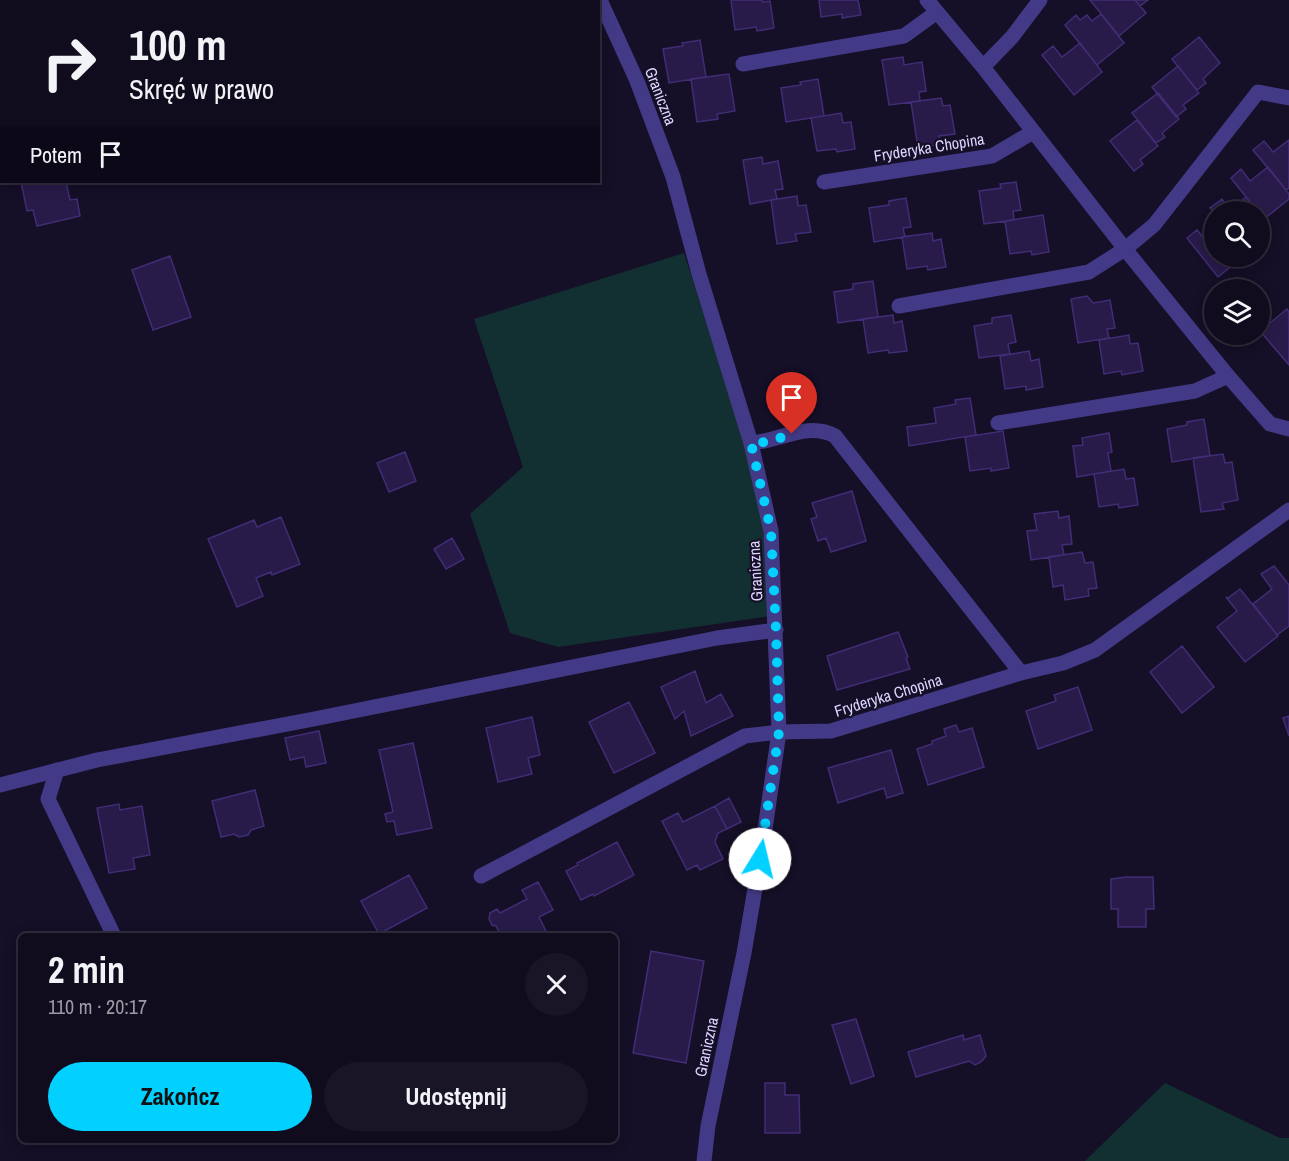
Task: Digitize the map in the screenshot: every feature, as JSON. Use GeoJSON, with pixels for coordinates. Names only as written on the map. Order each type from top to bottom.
{"type":"FeatureCollection","features":[{"type":"Feature","properties":{"kind":"street","name":"Graniczna"},"geometry":{"type":"LineString","coordinates":[[600,0],[637,81],[673,177],[699,274],[751,443],[771,531],[779,732],[744,953],[708,1126],[704,1161]]}},
{"type":"Feature","properties":{"kind":"street"},"geometry":{"type":"LineString","coordinates":[[983,67],[1012,37],[1040,0]]}},
{"type":"Feature","properties":{"kind":"street"},"geometry":{"type":"LineString","coordinates":[[743,64],[904,36],[932,6],[1228,376],[1270,424],[1289,429]]}},
{"type":"Feature","properties":{"kind":"street"},"geometry":{"type":"LineString","coordinates":[[899,306],[1089,272],[1125,249],[1154,225],[1258,92],[1289,98]]}},
{"type":"Feature","properties":{"kind":"street","name":"Fryderyka Chopina"},"geometry":{"type":"LineString","coordinates":[[824,182],[992,156],[1034,132]]}},
{"type":"Feature","properties":{"kind":"street"},"geometry":{"type":"LineString","coordinates":[[998,423],[1195,391],[1228,376]]}},
{"type":"Feature","properties":{"kind":"street"},"geometry":{"type":"LineString","coordinates":[[751,443],[768,442],[811,429],[825,430],[835,436],[1020,673]]}},
{"type":"Feature","properties":{"kind":"street","name":"Fryderyka Chopina"},"geometry":{"type":"LineString","coordinates":[[481,876],[745,736],[779,732],[831,731],[1020,673],[1064,663],[1095,650],[1289,510]]}},
{"type":"Feature","properties":{"kind":"street"},"geometry":{"type":"LineString","coordinates":[[0,785],[97,760],[717,638],[776,630]]}},
{"type":"Feature","properties":{"kind":"street"},"geometry":{"type":"LineString","coordinates":[[57,770],[48,799],[113,933]]}},
{"type":"Feature","properties":{"kind":"green space"},"geometry":{"type":"Polygon","coordinates":[[[684,253],[747,451],[763,526],[771,616],[558,647],[510,633],[470,514],[523,467],[474,319],[684,253]]]}},
{"type":"Feature","properties":{"kind":"green space"},"geometry":{"type":"Polygon","coordinates":[[[1165,1083],[1280,1138],[1289,1138],[1289,1161],[1085,1161],[1165,1083]]]}},
{"type":"Feature","properties":{"kind":"building"},"geometry":{"type":"Polygon","coordinates":[[[731,0],[770,1],[774,28],[757,31],[756,27],[735,30],[731,0]]]}},
{"type":"Feature","properties":{"kind":"building"},"geometry":{"type":"Polygon","coordinates":[[[819,0],[858,0],[861,15],[842,18],[842,14],[821,17],[819,0]]]}},
{"type":"Feature","properties":{"kind":"building"},"geometry":{"type":"Polygon","coordinates":[[[1090,0],[1135,0],[1146,13],[1119,36],[1090,0]]]}},
{"type":"Feature","properties":{"kind":"building"},"geometry":{"type":"Polygon","coordinates":[[[1135,0],[1148,0],[1140,6],[1135,0]]]}},
{"type":"Feature","properties":{"kind":"building"},"geometry":{"type":"Polygon","coordinates":[[[1101,14],[1124,43],[1097,65],[1065,25],[1076,15],[1080,20],[1087,15],[1092,21],[1101,14]]]}},
{"type":"Feature","properties":{"kind":"building"},"geometry":{"type":"Polygon","coordinates":[[[1199,37],[1220,63],[1203,79],[1206,83],[1197,90],[1172,59],[1199,37]]]}},
{"type":"Feature","properties":{"kind":"building"},"geometry":{"type":"Polygon","coordinates":[[[700,40],[706,77],[669,83],[663,49],[683,46],[682,43],[700,40]]]}},
{"type":"Feature","properties":{"kind":"building"},"geometry":{"type":"Polygon","coordinates":[[[1080,43],[1102,72],[1074,95],[1042,55],[1053,46],[1062,57],[1080,43]]]}},
{"type":"Feature","properties":{"kind":"building"},"geometry":{"type":"Polygon","coordinates":[[[903,57],[904,65],[922,62],[926,91],[919,92],[920,101],[889,105],[882,60],[903,57]]]}},
{"type":"Feature","properties":{"kind":"building"},"geometry":{"type":"Polygon","coordinates":[[[1178,66],[1199,93],[1183,105],[1186,109],[1176,117],[1152,87],[1178,66]]]}},
{"type":"Feature","properties":{"kind":"building"},"geometry":{"type":"Polygon","coordinates":[[[729,74],[735,111],[717,114],[718,119],[697,122],[691,79],[729,74]]]}},
{"type":"Feature","properties":{"kind":"building"},"geometry":{"type":"Polygon","coordinates":[[[818,79],[824,116],[786,122],[781,88],[801,85],[800,82],[818,79]]]}},
{"type":"Feature","properties":{"kind":"building"},"geometry":{"type":"Polygon","coordinates":[[[1158,93],[1179,119],[1162,133],[1165,137],[1156,143],[1132,113],[1158,93]]]}},
{"type":"Feature","properties":{"kind":"building"},"geometry":{"type":"Polygon","coordinates":[[[941,98],[943,106],[950,105],[955,134],[939,136],[941,144],[918,148],[911,102],[941,98]]]}},
{"type":"Feature","properties":{"kind":"building"},"geometry":{"type":"Polygon","coordinates":[[[841,113],[843,123],[851,122],[855,149],[837,152],[836,149],[817,151],[811,118],[841,113]]]}},
{"type":"Feature","properties":{"kind":"building"},"geometry":{"type":"Polygon","coordinates":[[[1137,120],[1158,146],[1140,160],[1143,164],[1134,171],[1110,141],[1137,120]]]}},
{"type":"Feature","properties":{"kind":"building"},"geometry":{"type":"Polygon","coordinates":[[[1289,140],[1289,188],[1286,190],[1253,150],[1264,141],[1273,152],[1289,140]]]}},
{"type":"Feature","properties":{"kind":"building"},"geometry":{"type":"Polygon","coordinates":[[[762,157],[763,164],[778,161],[783,189],[775,190],[777,199],[750,204],[743,160],[762,157]]]}},
{"type":"Feature","properties":{"kind":"building"},"geometry":{"type":"Polygon","coordinates":[[[1268,167],[1289,194],[1289,199],[1270,214],[1270,201],[1249,201],[1231,178],[1241,169],[1250,181],[1268,167]]]}},
{"type":"Feature","properties":{"kind":"building"},"geometry":{"type":"Polygon","coordinates":[[[1016,182],[1021,210],[1013,211],[1014,220],[984,224],[979,191],[1001,188],[1000,184],[1016,182]]]}},
{"type":"Feature","properties":{"kind":"building"},"geometry":{"type":"Polygon","coordinates":[[[21,183],[66,183],[70,200],[77,199],[80,216],[37,226],[33,210],[27,211],[21,183]]]}},
{"type":"Feature","properties":{"kind":"building"},"geometry":{"type":"Polygon","coordinates":[[[797,196],[798,206],[806,205],[811,232],[795,234],[797,241],[777,244],[771,200],[797,196]]]}},
{"type":"Feature","properties":{"kind":"building"},"geometry":{"type":"Polygon","coordinates":[[[906,198],[911,227],[903,228],[905,237],[874,242],[869,208],[889,205],[889,201],[906,198]]]}},
{"type":"Feature","properties":{"kind":"building"},"geometry":{"type":"Polygon","coordinates":[[[1043,215],[1049,252],[1032,255],[1031,251],[1010,254],[1005,221],[1043,215]]]}},
{"type":"Feature","properties":{"kind":"building"},"geometry":{"type":"Polygon","coordinates":[[[1197,230],[1204,239],[1204,259],[1187,238],[1197,230]]]}},
{"type":"Feature","properties":{"kind":"building"},"geometry":{"type":"Polygon","coordinates":[[[932,233],[933,241],[941,239],[946,267],[928,270],[927,266],[907,269],[902,237],[932,233]]]}},
{"type":"Feature","properties":{"kind":"building"},"geometry":{"type":"Polygon","coordinates":[[[170,256],[191,317],[153,330],[132,270],[170,256]]]}},
{"type":"Feature","properties":{"kind":"building"},"geometry":{"type":"Polygon","coordinates":[[[1210,267],[1230,267],[1218,277],[1210,267]]]}},
{"type":"Feature","properties":{"kind":"building"},"geometry":{"type":"Polygon","coordinates":[[[873,281],[878,317],[838,323],[834,292],[853,289],[853,284],[873,281]]]}},
{"type":"Feature","properties":{"kind":"building"},"geometry":{"type":"Polygon","coordinates":[[[1087,296],[1093,303],[1110,300],[1115,328],[1107,329],[1109,338],[1078,343],[1071,299],[1087,296]]]}},
{"type":"Feature","properties":{"kind":"building"},"geometry":{"type":"Polygon","coordinates":[[[1287,309],[1289,312],[1289,365],[1270,343],[1270,323],[1287,309]]]}},
{"type":"Feature","properties":{"kind":"building"},"geometry":{"type":"Polygon","coordinates":[[[893,315],[894,323],[902,321],[907,351],[889,353],[888,350],[868,353],[863,319],[893,315]]]}},
{"type":"Feature","properties":{"kind":"building"},"geometry":{"type":"Polygon","coordinates":[[[1011,315],[1016,342],[1008,344],[1010,354],[979,358],[974,326],[992,323],[992,318],[1011,315]]]}},
{"type":"Feature","properties":{"kind":"building"},"geometry":{"type":"Polygon","coordinates":[[[1129,335],[1130,344],[1138,343],[1143,371],[1122,375],[1121,371],[1104,374],[1099,340],[1129,335]]]}},
{"type":"Feature","properties":{"kind":"building"},"geometry":{"type":"Polygon","coordinates":[[[1029,351],[1031,361],[1039,359],[1043,387],[1026,390],[1026,386],[1005,389],[1000,356],[1029,351]]]}},
{"type":"Feature","properties":{"kind":"building"},"geometry":{"type":"Polygon","coordinates":[[[970,398],[976,435],[909,446],[907,427],[936,423],[934,408],[956,404],[955,400],[970,398]]]}},
{"type":"Feature","properties":{"kind":"building"},"geometry":{"type":"Polygon","coordinates":[[[1204,419],[1210,456],[1172,462],[1167,429],[1204,419]]]}},
{"type":"Feature","properties":{"kind":"building"},"geometry":{"type":"Polygon","coordinates":[[[1003,431],[1009,468],[970,471],[965,437],[1003,431]]]}},
{"type":"Feature","properties":{"kind":"building"},"geometry":{"type":"Polygon","coordinates":[[[1109,433],[1112,452],[1108,453],[1111,471],[1077,477],[1073,446],[1083,445],[1082,438],[1109,433]]]}},
{"type":"Feature","properties":{"kind":"building"},"geometry":{"type":"Polygon","coordinates":[[[405,452],[416,481],[389,492],[377,463],[405,452]]]}},
{"type":"Feature","properties":{"kind":"building"},"geometry":{"type":"Polygon","coordinates":[[[1223,454],[1225,463],[1232,462],[1238,500],[1222,503],[1224,509],[1201,512],[1193,458],[1223,454]]]}},
{"type":"Feature","properties":{"kind":"building"},"geometry":{"type":"Polygon","coordinates":[[[1124,469],[1126,479],[1134,478],[1138,505],[1119,508],[1118,504],[1099,507],[1094,474],[1124,469]]]}},
{"type":"Feature","properties":{"kind":"building"},"geometry":{"type":"Polygon","coordinates":[[[852,491],[866,541],[831,552],[826,538],[818,541],[811,519],[817,517],[812,503],[852,491]]]}},
{"type":"Feature","properties":{"kind":"building"},"geometry":{"type":"Polygon","coordinates":[[[1058,511],[1059,518],[1069,516],[1072,544],[1062,545],[1064,555],[1031,560],[1027,531],[1037,530],[1034,514],[1058,511]]]}},
{"type":"Feature","properties":{"kind":"building"},"geometry":{"type":"Polygon","coordinates":[[[281,517],[300,564],[272,575],[271,572],[256,578],[263,596],[237,607],[208,539],[254,520],[257,527],[281,517]]]}},
{"type":"Feature","properties":{"kind":"building"},"geometry":{"type":"Polygon","coordinates":[[[452,538],[464,559],[446,569],[434,549],[452,538]]]}},
{"type":"Feature","properties":{"kind":"building"},"geometry":{"type":"Polygon","coordinates":[[[1082,552],[1085,563],[1093,562],[1097,588],[1088,589],[1089,596],[1065,600],[1063,585],[1053,587],[1049,557],[1082,552]]]}},
{"type":"Feature","properties":{"kind":"building"},"geometry":{"type":"Polygon","coordinates":[[[1274,566],[1289,585],[1289,626],[1277,635],[1253,604],[1272,589],[1261,574],[1274,566]]]}},
{"type":"Feature","properties":{"kind":"building"},"geometry":{"type":"Polygon","coordinates":[[[1240,589],[1278,636],[1245,662],[1217,627],[1237,611],[1226,597],[1228,598],[1240,589]]]}},
{"type":"Feature","properties":{"kind":"building"},"geometry":{"type":"Polygon","coordinates":[[[898,632],[910,669],[837,690],[827,656],[898,632]]]}},
{"type":"Feature","properties":{"kind":"building"},"geometry":{"type":"Polygon","coordinates":[[[1182,646],[1214,687],[1182,713],[1150,672],[1182,646]]]}},
{"type":"Feature","properties":{"kind":"building"},"geometry":{"type":"Polygon","coordinates":[[[695,671],[706,703],[721,694],[733,716],[691,736],[684,711],[675,719],[661,687],[695,671]]]}},
{"type":"Feature","properties":{"kind":"building"},"geometry":{"type":"Polygon","coordinates":[[[1078,687],[1092,730],[1038,749],[1026,711],[1056,701],[1054,695],[1078,687]]]}},
{"type":"Feature","properties":{"kind":"building"},"geometry":{"type":"Polygon","coordinates":[[[629,702],[655,753],[614,773],[589,722],[629,702]]]}},
{"type":"Feature","properties":{"kind":"building"},"geometry":{"type":"Polygon","coordinates":[[[1289,716],[1289,736],[1283,718],[1289,716]]]}},
{"type":"Feature","properties":{"kind":"building"},"geometry":{"type":"Polygon","coordinates":[[[532,717],[540,755],[528,758],[532,774],[498,782],[486,728],[532,717]]]}},
{"type":"Feature","properties":{"kind":"building"},"geometry":{"type":"Polygon","coordinates":[[[956,725],[959,732],[972,728],[984,767],[928,785],[917,749],[946,736],[944,729],[956,725]]]}},
{"type":"Feature","properties":{"kind":"building"},"geometry":{"type":"Polygon","coordinates":[[[319,731],[326,763],[306,767],[304,757],[290,760],[285,738],[319,731]]]}},
{"type":"Feature","properties":{"kind":"building"},"geometry":{"type":"Polygon","coordinates":[[[413,743],[432,828],[397,835],[394,821],[387,822],[385,814],[393,812],[379,750],[413,743]]]}},
{"type":"Feature","properties":{"kind":"building"},"geometry":{"type":"Polygon","coordinates":[[[891,750],[903,793],[887,798],[884,788],[838,803],[828,768],[891,750]]]}},
{"type":"Feature","properties":{"kind":"building"},"geometry":{"type":"Polygon","coordinates":[[[255,790],[264,826],[251,830],[248,835],[239,837],[234,834],[221,837],[212,801],[255,790]]]}},
{"type":"Feature","properties":{"kind":"building"},"geometry":{"type":"Polygon","coordinates":[[[729,798],[741,822],[727,829],[715,806],[729,798]]]}},
{"type":"Feature","properties":{"kind":"building"},"geometry":{"type":"Polygon","coordinates":[[[119,804],[120,810],[142,806],[150,855],[133,858],[135,869],[109,873],[97,808],[119,804]]]}},
{"type":"Feature","properties":{"kind":"building"},"geometry":{"type":"Polygon","coordinates":[[[715,806],[727,829],[718,833],[715,842],[723,859],[700,870],[697,865],[687,870],[662,821],[678,813],[683,822],[715,806]]]}},
{"type":"Feature","properties":{"kind":"building"},"geometry":{"type":"Polygon","coordinates":[[[617,842],[634,875],[594,896],[593,894],[581,900],[566,871],[617,842]]]}},
{"type":"Feature","properties":{"kind":"building"},"geometry":{"type":"Polygon","coordinates":[[[409,875],[427,908],[378,933],[361,901],[409,875]]]}},
{"type":"Feature","properties":{"kind":"building"},"geometry":{"type":"Polygon","coordinates":[[[1153,877],[1154,909],[1146,909],[1146,927],[1118,927],[1118,909],[1111,909],[1111,879],[1153,877]]]}},
{"type":"Feature","properties":{"kind":"building"},"geometry":{"type":"Polygon","coordinates":[[[538,882],[553,910],[539,917],[547,933],[500,933],[496,926],[492,925],[489,919],[490,913],[497,909],[500,913],[527,899],[522,890],[538,882]]]}},
{"type":"Feature","properties":{"kind":"building"},"geometry":{"type":"Polygon","coordinates":[[[651,951],[704,961],[686,1063],[633,1053],[651,951]]]}},
{"type":"Feature","properties":{"kind":"building"},"geometry":{"type":"Polygon","coordinates":[[[856,1019],[874,1076],[851,1084],[832,1025],[856,1019]]]}},
{"type":"Feature","properties":{"kind":"building"},"geometry":{"type":"Polygon","coordinates":[[[963,1035],[964,1040],[980,1035],[986,1056],[981,1062],[975,1065],[969,1061],[916,1077],[908,1052],[963,1035]]]}},
{"type":"Feature","properties":{"kind":"building"},"geometry":{"type":"Polygon","coordinates":[[[765,1083],[785,1083],[785,1095],[799,1095],[800,1133],[765,1133],[765,1083]]]}},
{"type":"Feature","properties":{"kind":"route"},"geometry":{"type":"LineString","coordinates":[[760,859],[779,732],[771,531],[751,443],[768,442],[792,434]]}}]}
